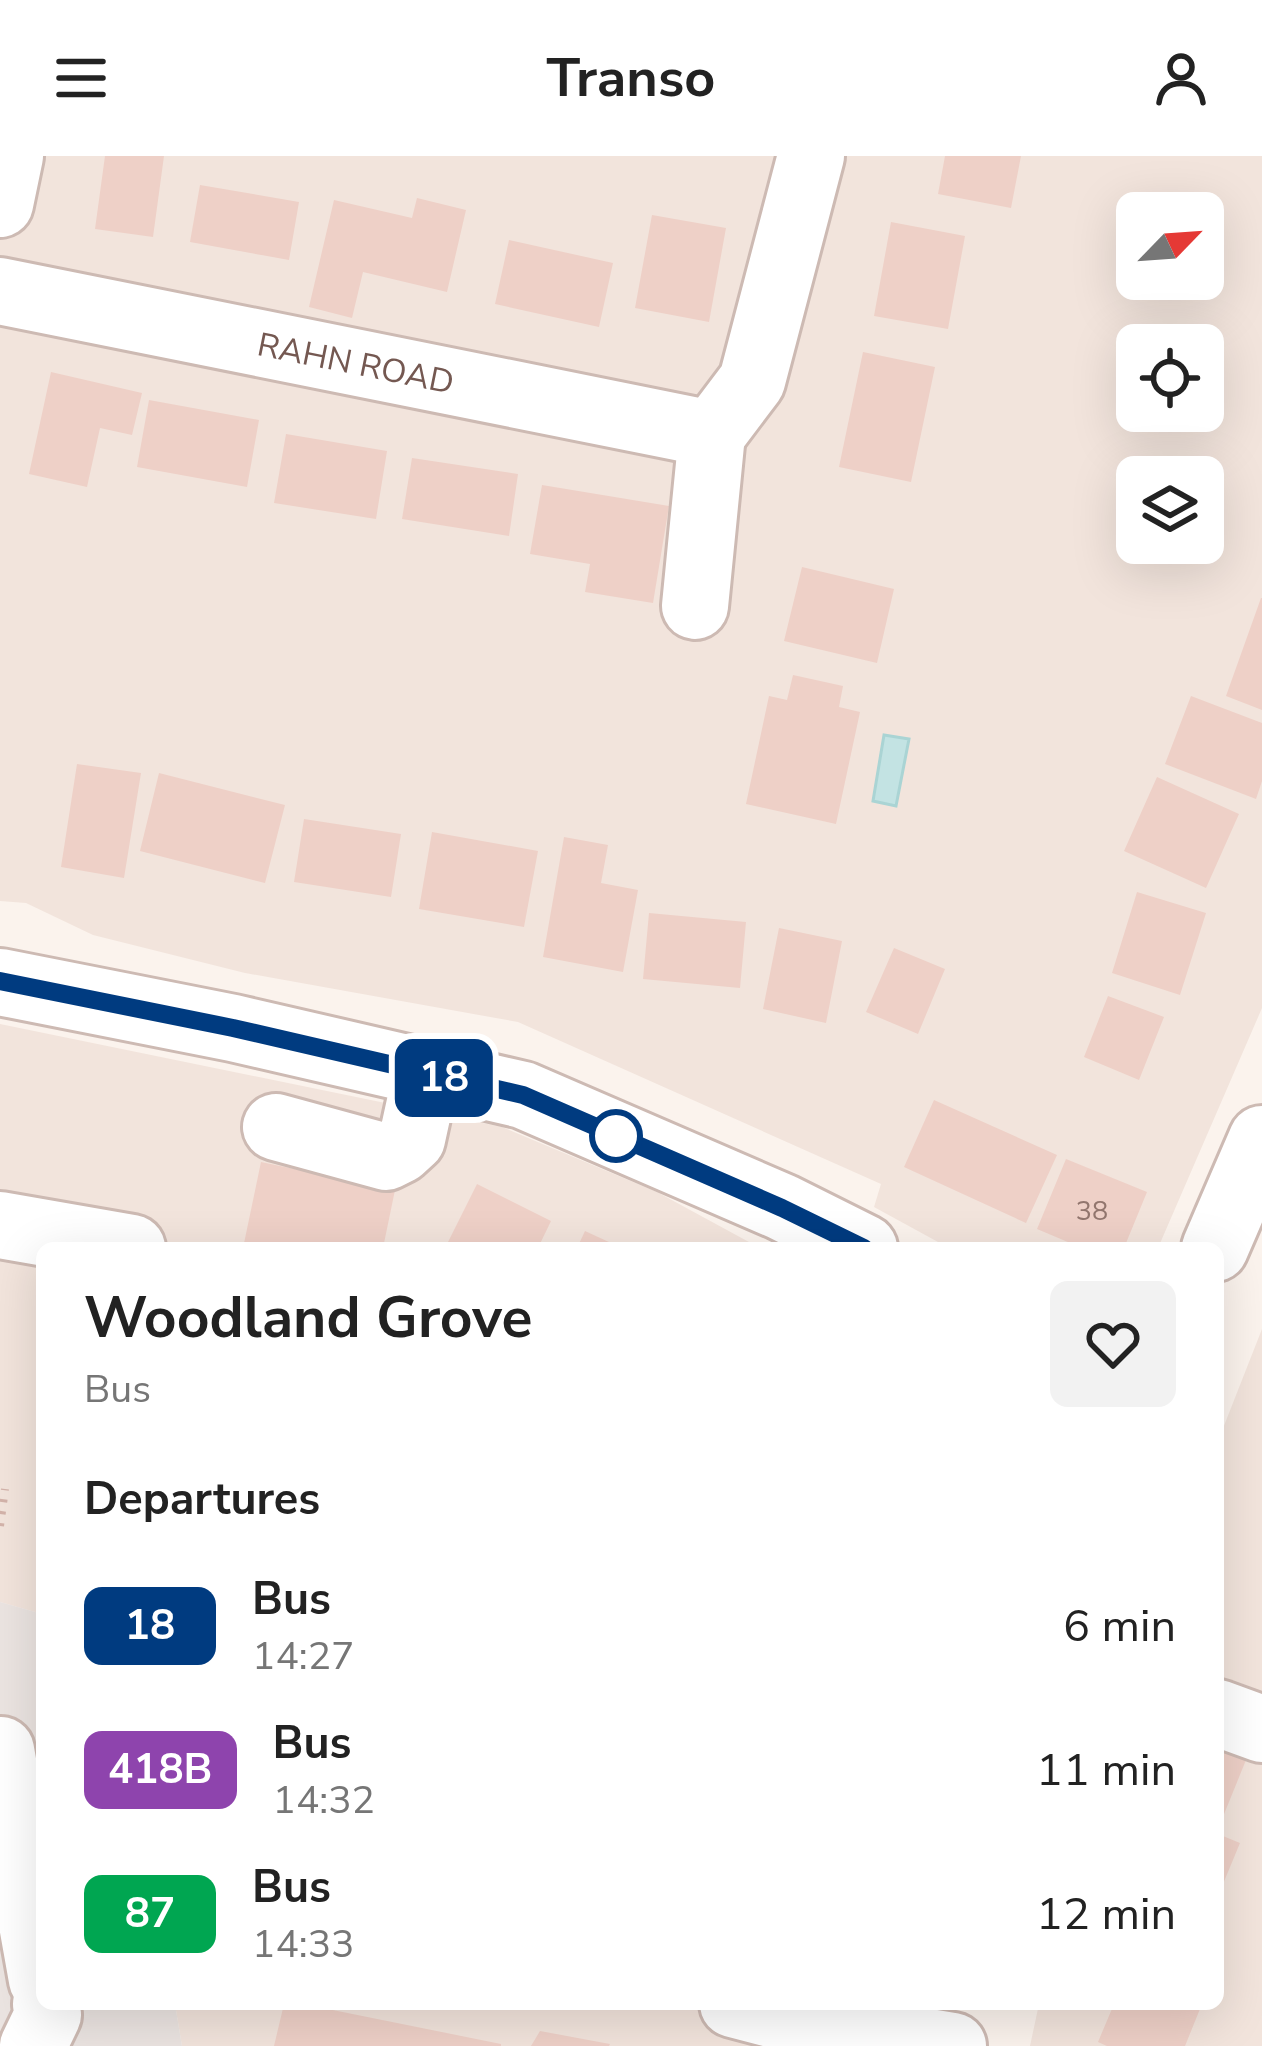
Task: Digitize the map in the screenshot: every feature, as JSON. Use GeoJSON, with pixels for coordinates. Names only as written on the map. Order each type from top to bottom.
{"type":"FeatureCollection","features":[{"type":"Feature","properties":{"kind":"street"},"geometry":{"type":"LineString","coordinates":[[0,204],[10,156]]}},
{"type":"Feature","properties":{"kind":"street"},"geometry":{"type":"LineString","coordinates":[[695,606],[712,434],[752,381],[811,156]]}},
{"type":"Feature","properties":{"kind":"street","name":"RAHN ROAD"},"geometry":{"type":"LineString","coordinates":[[0,291],[712,434]]}},
{"type":"Feature","properties":{"kind":"street"},"geometry":{"type":"LineString","coordinates":[[0,982],[233,1028],[523,1095],[852,1242]]}},
{"type":"Feature","properties":{"kind":"street"},"geometry":{"type":"LineString","coordinates":[[276,1127],[386,1157],[412,1139],[426,1075]]}},
{"type":"Feature","properties":{"kind":"street"},"geometry":{"type":"LineString","coordinates":[[1218,1242],[1262,1139]]}},
{"type":"Feature","properties":{"kind":"street"},"geometry":{"type":"LineString","coordinates":[[0,1226],[96,1242]]}},
{"type":"Feature","properties":{"kind":"street"},"geometry":{"type":"LineString","coordinates":[[1224,1715],[1262,1729]]}},
{"type":"Feature","properties":{"kind":"street"},"geometry":{"type":"LineString","coordinates":[[2,1750],[36,1945]]}},
{"type":"Feature","properties":{"kind":"street"},"geometry":{"type":"LineString","coordinates":[[33,2046],[48,2010]]}},
{"type":"Feature","properties":{"kind":"street"},"geometry":{"type":"LineString","coordinates":[[756,2010],[953,2046]]}},
{"type":"Feature","properties":{"kind":"street"},"geometry":{"type":"LineString","coordinates":[[974,2046],[981,2010]]}},
{"type":"Feature","properties":{"kind":"path"},"geometry":{"type":"LineString","coordinates":[[0,1526],[5,1490]]}},
{"type":"Feature","properties":{"kind":"shaded area"},"geometry":{"type":"Polygon","coordinates":[[[0,156],[1262,156],[1262,1008],[1161,1242],[938,1242],[874,1207],[881,1184],[518,1022],[245,973],[93,935],[26,903],[0,901],[0,156]]]}},
{"type":"Feature","properties":{"kind":"shaded area"},"geometry":{"type":"Polygon","coordinates":[[[0,1024],[502,1127],[657,1192],[749,1242],[36,1242],[36,1612],[0,1602],[0,1024]]]}},
{"type":"Feature","properties":{"kind":"shaded area"},"geometry":{"type":"Polygon","coordinates":[[[1262,1329],[1262,2046],[1030,2046],[1038,2010],[1224,2010],[1224,1426],[1262,1329]]]}},
{"type":"Feature","properties":{"kind":"shaded area"},"geometry":{"type":"Polygon","coordinates":[[[0,1602],[36,1612],[36,2010],[176,2010],[182,2046],[0,2046],[0,1602]]]}},
{"type":"Feature","properties":{"kind":"shaded area"},"geometry":{"type":"Polygon","coordinates":[[[176,2010],[928,2010],[920,2046],[182,2046],[176,2010]]]}},
{"type":"Feature","properties":{"kind":"water"},"geometry":{"type":"Polygon","coordinates":[[[884,735],[909,739],[896,806],[873,801],[884,735]]]}},
{"type":"Feature","properties":{"kind":"building"},"geometry":{"type":"Polygon","coordinates":[[[105,156],[164,156],[153,237],[95,229],[105,156]]]}},
{"type":"Feature","properties":{"kind":"building"},"geometry":{"type":"Polygon","coordinates":[[[945,156],[1021,156],[1011,208],[938,194],[945,156]]]}},
{"type":"Feature","properties":{"kind":"building"},"geometry":{"type":"Polygon","coordinates":[[[200,185],[299,202],[289,260],[190,242],[200,185]]]}},
{"type":"Feature","properties":{"kind":"building"},"geometry":{"type":"Polygon","coordinates":[[[417,198],[466,210],[447,292],[363,272],[352,318],[309,307],[334,200],[412,218],[417,198]]]}},
{"type":"Feature","properties":{"kind":"building"},"geometry":{"type":"Polygon","coordinates":[[[652,215],[726,228],[709,322],[635,308],[652,215]]]}},
{"type":"Feature","properties":{"kind":"building"},"geometry":{"type":"Polygon","coordinates":[[[891,222],[965,236],[948,329],[874,316],[891,222]]]}},
{"type":"Feature","properties":{"kind":"building"},"geometry":{"type":"Polygon","coordinates":[[[509,240],[613,263],[599,327],[495,304],[509,240]]]}},
{"type":"Feature","properties":{"kind":"building"},"geometry":{"type":"Polygon","coordinates":[[[863,352],[935,367],[911,482],[839,467],[863,352]]]}},
{"type":"Feature","properties":{"kind":"building"},"geometry":{"type":"Polygon","coordinates":[[[51,372],[142,393],[132,435],[100,428],[87,487],[29,474],[51,372]]]}},
{"type":"Feature","properties":{"kind":"building"},"geometry":{"type":"Polygon","coordinates":[[[149,400],[259,420],[247,487],[137,467],[149,400]]]}},
{"type":"Feature","properties":{"kind":"building"},"geometry":{"type":"Polygon","coordinates":[[[286,434],[387,451],[376,519],[274,503],[286,434]]]}},
{"type":"Feature","properties":{"kind":"building"},"geometry":{"type":"Polygon","coordinates":[[[412,458],[518,474],[509,536],[402,519],[412,458]]]}},
{"type":"Feature","properties":{"kind":"building"},"geometry":{"type":"Polygon","coordinates":[[[542,485],[669,506],[653,603],[585,592],[590,564],[530,554],[542,485]]]}},
{"type":"Feature","properties":{"kind":"building"},"geometry":{"type":"Polygon","coordinates":[[[802,567],[894,589],[877,663],[784,641],[802,567]]]}},
{"type":"Feature","properties":{"kind":"building"},"geometry":{"type":"Polygon","coordinates":[[[1262,598],[1262,710],[1226,696],[1262,598]]]}},
{"type":"Feature","properties":{"kind":"building"},"geometry":{"type":"Polygon","coordinates":[[[793,675],[843,686],[839,707],[860,712],[836,824],[746,804],[769,696],[787,700],[793,675]]]}},
{"type":"Feature","properties":{"kind":"building"},"geometry":{"type":"Polygon","coordinates":[[[1191,696],[1262,723],[1262,781],[1256,799],[1165,764],[1191,696]]]}},
{"type":"Feature","properties":{"kind":"building"},"geometry":{"type":"Polygon","coordinates":[[[77,764],[141,773],[124,878],[61,867],[77,764]]]}},
{"type":"Feature","properties":{"kind":"building"},"geometry":{"type":"Polygon","coordinates":[[[159,773],[285,805],[265,883],[140,851],[159,773]]]}},
{"type":"Feature","properties":{"kind":"building"},"geometry":{"type":"Polygon","coordinates":[[[1157,777],[1239,814],[1206,888],[1124,851],[1157,777]]]}},
{"type":"Feature","properties":{"kind":"building"},"geometry":{"type":"Polygon","coordinates":[[[304,819],[401,834],[391,897],[294,882],[304,819]]]}},
{"type":"Feature","properties":{"kind":"building"},"geometry":{"type":"Polygon","coordinates":[[[432,832],[538,851],[524,927],[419,909],[432,832]]]}},
{"type":"Feature","properties":{"kind":"building"},"geometry":{"type":"Polygon","coordinates":[[[564,837],[608,845],[601,883],[638,890],[623,972],[543,957],[564,837]]]}},
{"type":"Feature","properties":{"kind":"building"},"geometry":{"type":"Polygon","coordinates":[[[1137,892],[1206,913],[1180,995],[1112,973],[1137,892]]]}},
{"type":"Feature","properties":{"kind":"building"},"geometry":{"type":"Polygon","coordinates":[[[649,913],[746,922],[740,988],[643,979],[649,913]]]}},
{"type":"Feature","properties":{"kind":"building"},"geometry":{"type":"Polygon","coordinates":[[[779,928],[842,941],[826,1023],[763,1009],[779,928]]]}},
{"type":"Feature","properties":{"kind":"building"},"geometry":{"type":"Polygon","coordinates":[[[894,948],[945,969],[918,1034],[866,1012],[894,948]]]}},
{"type":"Feature","properties":{"kind":"building"},"geometry":{"type":"Polygon","coordinates":[[[1108,996],[1164,1017],[1139,1080],[1084,1057],[1108,996]]]}},
{"type":"Feature","properties":{"kind":"building"},"geometry":{"type":"Polygon","coordinates":[[[934,1100],[1057,1155],[1026,1223],[904,1167],[934,1100]]]}},
{"type":"Feature","properties":{"kind":"building"},"geometry":{"type":"Polygon","coordinates":[[[1066,1159],[1147,1192],[1126,1242],[1068,1242],[1037,1229],[1066,1159]]]}},
{"type":"Feature","properties":{"kind":"building"},"geometry":{"type":"Polygon","coordinates":[[[261,1162],[395,1190],[384,1242],[244,1242],[261,1162]]]}},
{"type":"Feature","properties":{"kind":"building"},"geometry":{"type":"Polygon","coordinates":[[[477,1184],[551,1221],[541,1242],[448,1242],[477,1184]]]}},
{"type":"Feature","properties":{"kind":"building"},"geometry":{"type":"Polygon","coordinates":[[[585,1231],[609,1242],[580,1242],[585,1231]]]}},
{"type":"Feature","properties":{"kind":"building"},"geometry":{"type":"Polygon","coordinates":[[[1224,1751],[1246,1760],[1224,1814],[1224,1751]]]}},
{"type":"Feature","properties":{"kind":"building"},"geometry":{"type":"Polygon","coordinates":[[[1224,1836],[1240,1843],[1224,1882],[1224,1836]]]}},
{"type":"Feature","properties":{"kind":"building"},"geometry":{"type":"Polygon","coordinates":[[[283,2010],[333,2010],[501,2044],[501,2046],[274,2046],[283,2010]]]}},
{"type":"Feature","properties":{"kind":"building"},"geometry":{"type":"Polygon","coordinates":[[[1111,2010],[1200,2010],[1185,2046],[1098,2042],[1111,2010]]]}},
{"type":"Feature","properties":{"kind":"building"},"geometry":{"type":"Polygon","coordinates":[[[540,2031],[610,2044],[531,2046],[540,2031]]]}},
{"type":"Feature","properties":{"kind":"bus line","name":"18"},"geometry":{"type":"LineString","coordinates":[[0,981],[233,1028],[523,1095],[852,1242]]}}]}
